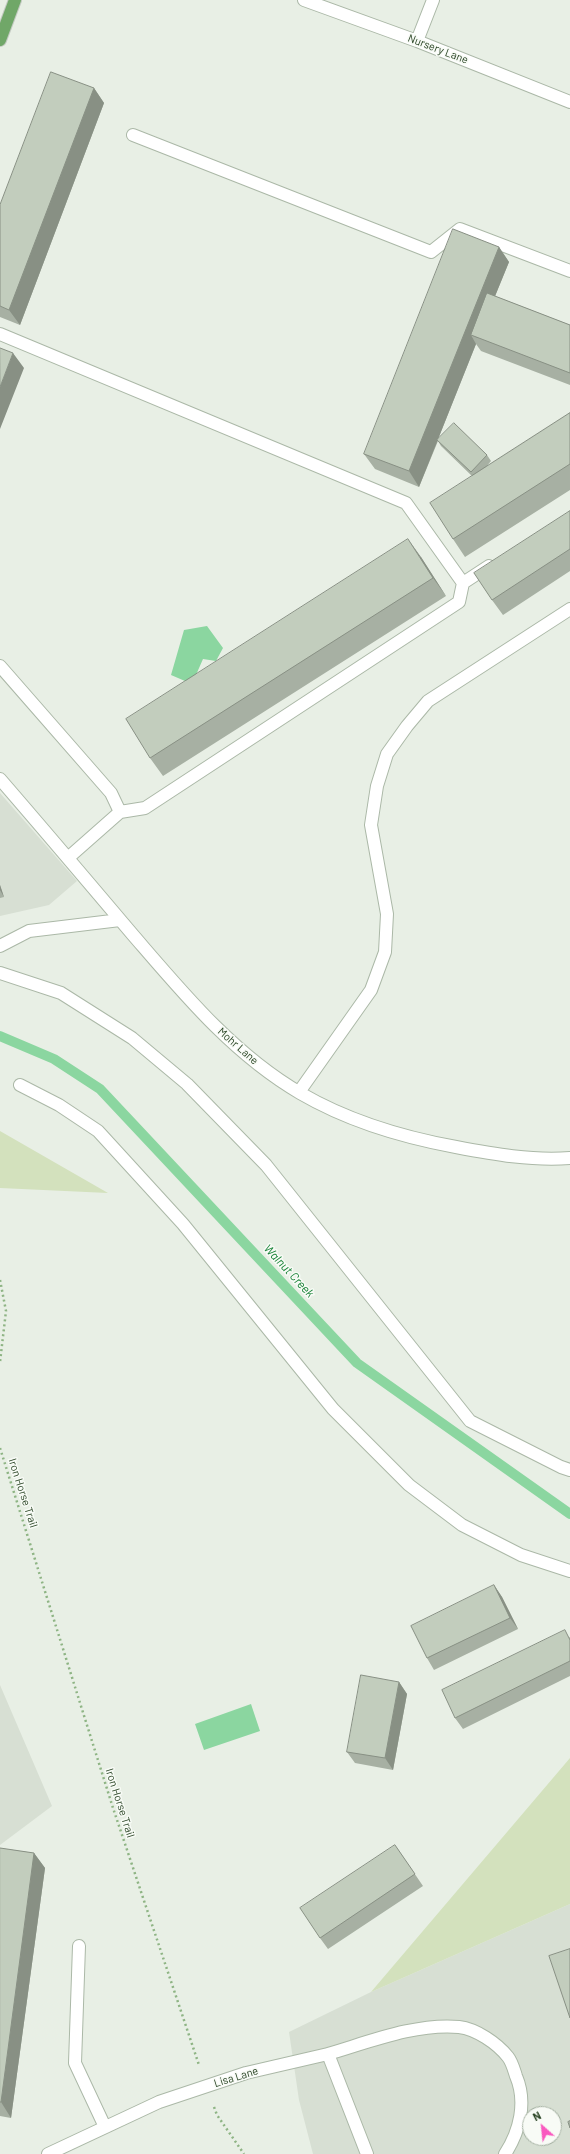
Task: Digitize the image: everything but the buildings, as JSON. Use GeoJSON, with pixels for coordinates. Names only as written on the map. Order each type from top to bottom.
{"type":"FeatureCollection","features":[{"type":"Feature","properties":{"kind":"main road"},"geometry":{"type":"LineString","coordinates":[[0,40],[15,0]]}},
{"type":"Feature","properties":{"kind":"street","name":"Nursery Lane"},"geometry":{"type":"LineString","coordinates":[[304,0],[417,41],[570,102]]}},
{"type":"Feature","properties":{"kind":"street"},"geometry":{"type":"LineString","coordinates":[[417,41],[433,0]]}},
{"type":"Feature","properties":{"kind":"street"},"geometry":{"type":"LineString","coordinates":[[133,135],[431,252],[460,229],[570,271]]}},
{"type":"Feature","properties":{"kind":"street"},"geometry":{"type":"LineString","coordinates":[[0,334],[406,503],[462,583],[459,602],[145,808],[120,812],[69,858]]}},
{"type":"Feature","properties":{"kind":"street"},"geometry":{"type":"LineString","coordinates":[[462,583],[500,558]]}},
{"type":"Feature","properties":{"kind":"street"},"geometry":{"type":"LineString","coordinates":[[299,1092],[371,990],[385,952],[387,914],[371,825],[377,786],[387,754],[428,701],[570,609]]}},
{"type":"Feature","properties":{"kind":"street"},"geometry":{"type":"LineString","coordinates":[[0,666],[111,793],[120,812]]}},
{"type":"Feature","properties":{"kind":"street","name":"Mohr Lane"},"geometry":{"type":"LineString","coordinates":[[0,779],[69,858],[191,1003],[250,1059],[299,1092],[332,1110],[371,1126],[422,1140],[496,1155],[555,1159],[570,1158]]}},
{"type":"Feature","properties":{"kind":"street"},"geometry":{"type":"LineString","coordinates":[[0,946],[30,931],[120,920]]}},
{"type":"Feature","properties":{"kind":"street"},"geometry":{"type":"LineString","coordinates":[[0,973],[61,993],[132,1038],[187,1084],[266,1165],[470,1421],[561,1467],[570,1470]]}},
{"type":"Feature","properties":{"kind":"street"},"geometry":{"type":"LineString","coordinates":[[20,1085],[59,1105],[98,1131],[183,1224],[333,1409],[409,1485],[462,1525],[521,1555],[570,1571]]}},
{"type":"Feature","properties":{"kind":"street"},"geometry":{"type":"LineString","coordinates":[[79,1946],[75,2062],[106,2127]]}},
{"type":"Feature","properties":{"kind":"street","name":"Lisa Lane"},"geometry":{"type":"LineString","coordinates":[[48,2154],[159,2102],[206,2086],[246,2073],[328,2054],[405,2032],[435,2027],[460,2027],[486,2037],[508,2057],[520,2084],[522,2112],[515,2139],[505,2154]]}},
{"type":"Feature","properties":{"kind":"street"},"geometry":{"type":"LineString","coordinates":[[328,2054],[367,2154]]}},
{"type":"Feature","properties":{"kind":"path"},"geometry":{"type":"LineString","coordinates":[[0,1280],[6,1311],[0,1362]]}},
{"type":"Feature","properties":{"kind":"path","name":"Iron Horse Trail"},"geometry":{"type":"LineString","coordinates":[[0,1448],[113,1808],[206,2086],[217,2115],[244,2154]]}},
{"type":"Feature","properties":{"kind":"shaded area"},"geometry":{"type":"Polygon","coordinates":[[[207,626],[223,648],[216,661],[203,659],[192,684],[171,675],[184,630],[207,626]]]}},
{"type":"Feature","properties":{"kind":"shaded area"},"geometry":{"type":"Polygon","coordinates":[[[0,793],[77,881],[49,905],[0,916],[0,793]]]}},
{"type":"Feature","properties":{"kind":"shaded area"},"geometry":{"type":"Polygon","coordinates":[[[0,1131],[108,1193],[0,1188],[0,1131]]]}},
{"type":"Feature","properties":{"kind":"shaded area"},"geometry":{"type":"Polygon","coordinates":[[[0,1685],[52,1806],[0,1845],[0,1685]]]}},
{"type":"Feature","properties":{"kind":"shaded area"},"geometry":{"type":"Polygon","coordinates":[[[251,1704],[260,1731],[204,1750],[195,1724],[251,1704]]]}},
{"type":"Feature","properties":{"kind":"shaded area"},"geometry":{"type":"Polygon","coordinates":[[[570,1758],[570,1904],[371,1992],[570,1758]]]}},
{"type":"Feature","properties":{"kind":"shaded area"},"geometry":{"type":"Polygon","coordinates":[[[570,1904],[570,2154],[313,2154],[299,2100],[289,2032],[371,1992],[570,1904]]]}},
{"type":"Feature","properties":{"kind":"waterway","name":"Walnut Creek"},"geometry":{"type":"LineString","coordinates":[[0,1036],[54,1059],[100,1089],[357,1363],[570,1514]]}}]}
